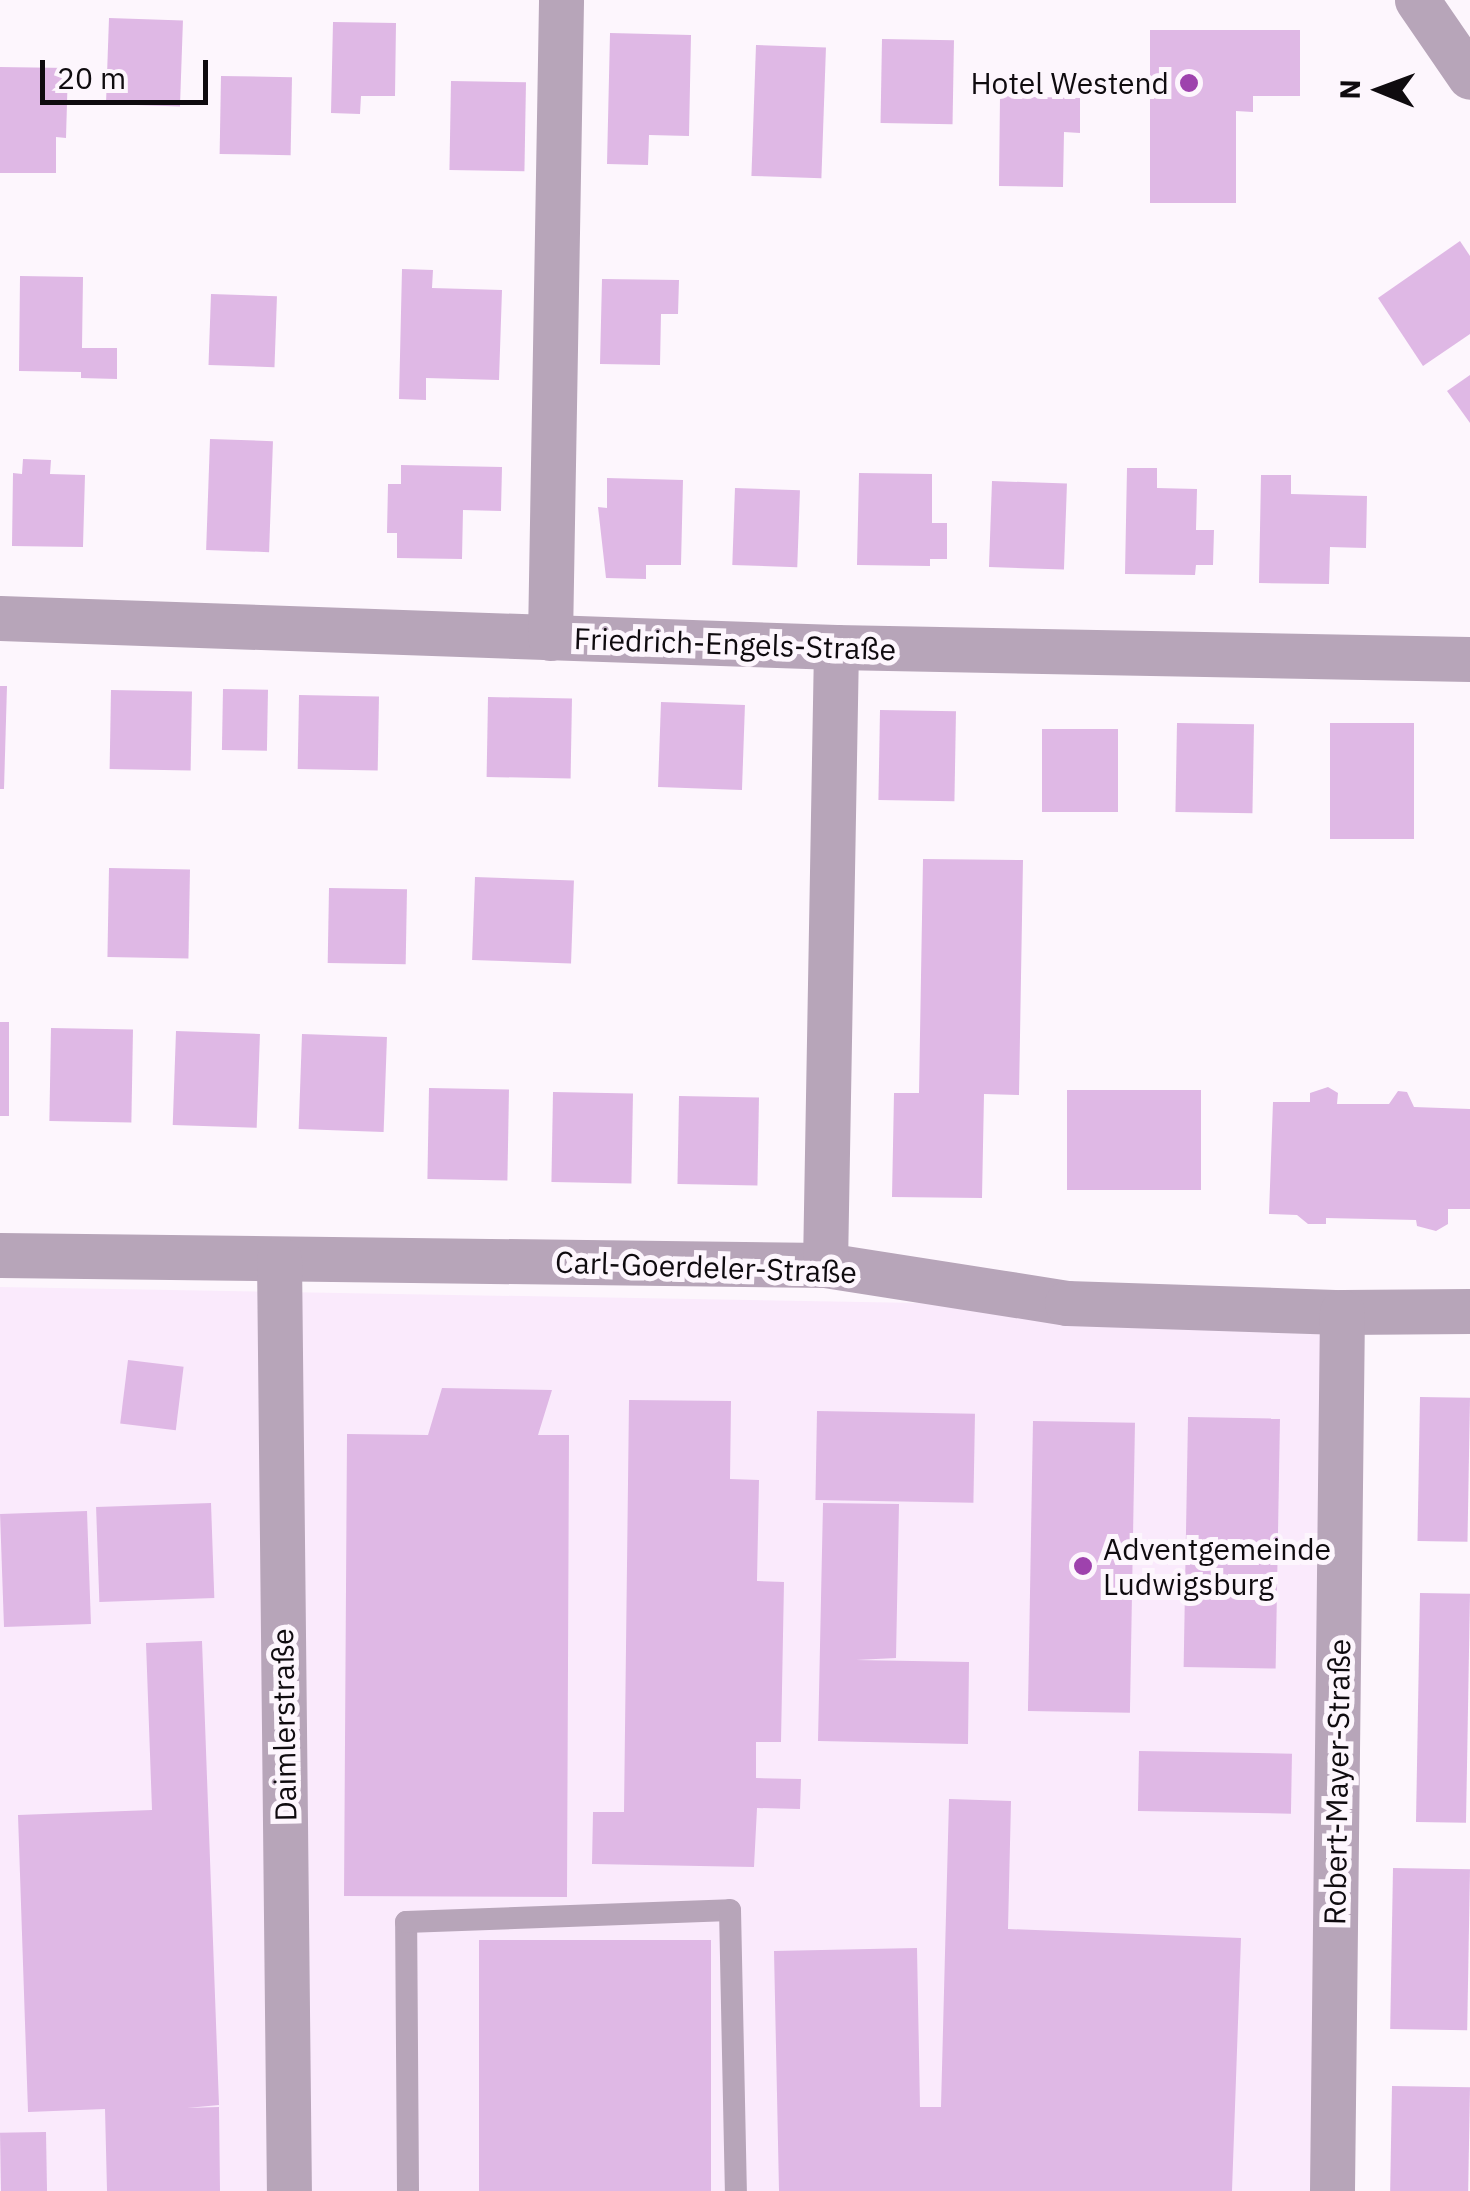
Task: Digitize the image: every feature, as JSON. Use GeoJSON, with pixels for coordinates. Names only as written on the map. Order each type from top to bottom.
{"type":"FeatureCollection","features":[{"type":"Feature","properties":{"kind":"street"},"geometry":{"type":"LineString","coordinates":[[550,638],[561,0]]}},
{"type":"Feature","properties":{"kind":"street"},"geometry":{"type":"LineString","coordinates":[[1417,0],[1470,77]]}},
{"type":"Feature","properties":{"kind":"street","name":"Friedrich-Engels-Straße"},"geometry":{"type":"LineString","coordinates":[[0,618],[836,647],[1470,659]]}},
{"type":"Feature","properties":{"kind":"street"},"geometry":{"type":"LineString","coordinates":[[825,1265],[836,647]]}},
{"type":"Feature","properties":{"kind":"street","name":"Carl-Goerdeler-Straße"},"geometry":{"type":"LineString","coordinates":[[0,1254],[825,1265],[1066,1302],[1342,1312],[1470,1311]]}},
{"type":"Feature","properties":{"kind":"street","name":"Daimlerstraße"},"geometry":{"type":"LineString","coordinates":[[279,1260],[289,2191]]}},
{"type":"Feature","properties":{"kind":"street","name":"Robert-Mayer-Straße"},"geometry":{"type":"LineString","coordinates":[[1332,2191],[1342,1312]]}},
{"type":"Feature","properties":{"kind":"lane"},"geometry":{"type":"LineString","coordinates":[[408,2191],[406,1922],[730,1910],[736,2191]]}},
{"type":"Feature","properties":{"kind":"shaded area"},"geometry":{"type":"Polygon","coordinates":[[[0,1287],[1353,1311],[1337,2191],[0,2191],[0,1287]]]}},
{"type":"Feature","properties":{"kind":"building"},"geometry":{"type":"Polygon","coordinates":[[[109,18],[183,21],[180,107],[106,104],[109,18]]]}},
{"type":"Feature","properties":{"kind":"building"},"geometry":{"type":"Polygon","coordinates":[[[333,22],[396,23],[395,96],[361,96],[360,114],[331,113],[333,22]]]}},
{"type":"Feature","properties":{"kind":"building"},"geometry":{"type":"Polygon","coordinates":[[[1150,30],[1300,30],[1300,96],[1253,96],[1253,112],[1236,111],[1236,203],[1150,203],[1150,30]]]}},
{"type":"Feature","properties":{"kind":"building"},"geometry":{"type":"Polygon","coordinates":[[[610,33],[691,35],[689,136],[649,135],[648,165],[607,164],[610,33]]]}},
{"type":"Feature","properties":{"kind":"building"},"geometry":{"type":"Polygon","coordinates":[[[882,39],[954,40],[953,124],[881,123],[882,39]]]}},
{"type":"Feature","properties":{"kind":"building"},"geometry":{"type":"Polygon","coordinates":[[[756,45],[826,47],[821,178],[751,176],[756,45]]]}},
{"type":"Feature","properties":{"kind":"building"},"geometry":{"type":"Polygon","coordinates":[[[0,67],[68,68],[66,138],[56,137],[56,173],[0,173],[0,67]]]}},
{"type":"Feature","properties":{"kind":"building"},"geometry":{"type":"Polygon","coordinates":[[[221,76],[292,77],[291,155],[220,154],[221,76]]]}},
{"type":"Feature","properties":{"kind":"building"},"geometry":{"type":"Polygon","coordinates":[[[451,81],[526,82],[524,171],[449,170],[451,81]]]}},
{"type":"Feature","properties":{"kind":"building"},"geometry":{"type":"Polygon","coordinates":[[[1000,96],[1080,98],[1080,133],[1064,132],[1063,187],[999,186],[1000,96]]]}},
{"type":"Feature","properties":{"kind":"building"},"geometry":{"type":"Polygon","coordinates":[[[1460,241],[1470,256],[1470,334],[1423,366],[1378,298],[1460,241]]]}},
{"type":"Feature","properties":{"kind":"building"},"geometry":{"type":"Polygon","coordinates":[[[402,269],[433,270],[432,288],[502,290],[499,380],[426,378],[426,400],[399,399],[402,269]]]}},
{"type":"Feature","properties":{"kind":"building"},"geometry":{"type":"Polygon","coordinates":[[[20,276],[83,277],[82,348],[117,348],[117,379],[81,378],[81,372],[19,371],[20,276]]]}},
{"type":"Feature","properties":{"kind":"building"},"geometry":{"type":"Polygon","coordinates":[[[602,279],[679,280],[678,314],[661,314],[660,365],[600,364],[602,279]]]}},
{"type":"Feature","properties":{"kind":"building"},"geometry":{"type":"Polygon","coordinates":[[[211,294],[277,296],[274,367],[209,365],[211,294]]]}},
{"type":"Feature","properties":{"kind":"building"},"geometry":{"type":"Polygon","coordinates":[[[1470,375],[1470,423],[1447,391],[1470,375]]]}},
{"type":"Feature","properties":{"kind":"building"},"geometry":{"type":"Polygon","coordinates":[[[210,439],[273,441],[269,552],[206,550],[210,439]]]}},
{"type":"Feature","properties":{"kind":"building"},"geometry":{"type":"Polygon","coordinates":[[[23,459],[51,460],[50,474],[85,475],[83,547],[12,546],[13,473],[22,474],[23,459]]]}},
{"type":"Feature","properties":{"kind":"building"},"geometry":{"type":"Polygon","coordinates":[[[401,465],[502,467],[501,511],[463,510],[462,559],[397,558],[397,533],[387,533],[388,484],[401,484],[401,465]]]}},
{"type":"Feature","properties":{"kind":"building"},"geometry":{"type":"Polygon","coordinates":[[[1127,468],[1157,468],[1157,488],[1197,489],[1196,530],[1214,530],[1213,565],[1196,565],[1195,575],[1125,574],[1127,468]]]}},
{"type":"Feature","properties":{"kind":"building"},"geometry":{"type":"Polygon","coordinates":[[[859,473],[932,474],[932,523],[947,523],[947,559],[930,559],[930,566],[857,565],[859,473]]]}},
{"type":"Feature","properties":{"kind":"building"},"geometry":{"type":"Polygon","coordinates":[[[1261,475],[1291,475],[1291,494],[1367,496],[1366,548],[1330,547],[1329,584],[1259,583],[1261,475]]]}},
{"type":"Feature","properties":{"kind":"building"},"geometry":{"type":"Polygon","coordinates":[[[607,478],[683,480],[681,565],[646,565],[646,579],[606,578],[598,507],[607,508],[607,478]]]}},
{"type":"Feature","properties":{"kind":"building"},"geometry":{"type":"Polygon","coordinates":[[[992,481],[1067,484],[1064,570],[989,567],[992,481]]]}},
{"type":"Feature","properties":{"kind":"building"},"geometry":{"type":"Polygon","coordinates":[[[735,488],[800,490],[797,567],[732,565],[735,488]]]}},
{"type":"Feature","properties":{"kind":"building"},"geometry":{"type":"Polygon","coordinates":[[[0,686],[7,686],[4,789],[0,789],[0,686]]]}},
{"type":"Feature","properties":{"kind":"building"},"geometry":{"type":"Polygon","coordinates":[[[223,689],[268,690],[267,751],[222,750],[223,689]]]}},
{"type":"Feature","properties":{"kind":"building"},"geometry":{"type":"Polygon","coordinates":[[[111,690],[192,691],[191,770],[110,769],[111,690]]]}},
{"type":"Feature","properties":{"kind":"building"},"geometry":{"type":"Polygon","coordinates":[[[299,695],[379,696],[378,770],[298,769],[299,695]]]}},
{"type":"Feature","properties":{"kind":"building"},"geometry":{"type":"Polygon","coordinates":[[[488,697],[572,698],[571,778],[487,777],[488,697]]]}},
{"type":"Feature","properties":{"kind":"building"},"geometry":{"type":"Polygon","coordinates":[[[661,702],[745,705],[742,790],[658,787],[661,702]]]}},
{"type":"Feature","properties":{"kind":"building"},"geometry":{"type":"Polygon","coordinates":[[[880,710],[956,711],[954,801],[878,800],[880,710]]]}},
{"type":"Feature","properties":{"kind":"building"},"geometry":{"type":"Polygon","coordinates":[[[1177,723],[1254,724],[1252,813],[1175,812],[1177,723]]]}},
{"type":"Feature","properties":{"kind":"building"},"geometry":{"type":"Polygon","coordinates":[[[1330,723],[1414,723],[1414,839],[1330,839],[1330,723]]]}},
{"type":"Feature","properties":{"kind":"building"},"geometry":{"type":"Polygon","coordinates":[[[1042,729],[1118,729],[1118,812],[1042,812],[1042,729]]]}},
{"type":"Feature","properties":{"kind":"building"},"geometry":{"type":"Polygon","coordinates":[[[923,859],[1023,860],[1019,1095],[984,1094],[982,1198],[892,1197],[894,1093],[919,1093],[923,859]]]}},
{"type":"Feature","properties":{"kind":"building"},"geometry":{"type":"Polygon","coordinates":[[[109,868],[190,869],[188,958],[107,957],[109,868]]]}},
{"type":"Feature","properties":{"kind":"building"},"geometry":{"type":"Polygon","coordinates":[[[475,877],[574,880],[571,963],[472,960],[475,877]]]}},
{"type":"Feature","properties":{"kind":"building"},"geometry":{"type":"Polygon","coordinates":[[[329,888],[407,889],[406,964],[328,963],[329,888]]]}},
{"type":"Feature","properties":{"kind":"building"},"geometry":{"type":"Polygon","coordinates":[[[0,1022],[9,1022],[9,1116],[0,1116],[0,1022]]]}},
{"type":"Feature","properties":{"kind":"building"},"geometry":{"type":"Polygon","coordinates":[[[51,1028],[133,1029],[131,1122],[49,1121],[51,1028]]]}},
{"type":"Feature","properties":{"kind":"building"},"geometry":{"type":"Polygon","coordinates":[[[176,1031],[260,1034],[257,1128],[173,1125],[176,1031]]]}},
{"type":"Feature","properties":{"kind":"building"},"geometry":{"type":"Polygon","coordinates":[[[302,1034],[387,1037],[384,1132],[299,1129],[302,1034]]]}},
{"type":"Feature","properties":{"kind":"building"},"geometry":{"type":"Polygon","coordinates":[[[1328,1087],[1338,1093],[1337,1104],[1389,1104],[1398,1091],[1407,1092],[1414,1107],[1470,1109],[1470,1209],[1448,1209],[1448,1224],[1436,1231],[1417,1226],[1416,1220],[1326,1218],[1326,1224],[1308,1224],[1297,1215],[1269,1214],[1273,1102],[1310,1102],[1310,1093],[1328,1087]]]}},
{"type":"Feature","properties":{"kind":"building"},"geometry":{"type":"Polygon","coordinates":[[[429,1088],[509,1089],[507,1180],[427,1179],[429,1088]]]}},
{"type":"Feature","properties":{"kind":"building"},"geometry":{"type":"Polygon","coordinates":[[[1067,1090],[1201,1090],[1201,1190],[1067,1190],[1067,1090]]]}},
{"type":"Feature","properties":{"kind":"building"},"geometry":{"type":"Polygon","coordinates":[[[553,1092],[633,1093],[631,1183],[551,1182],[553,1092]]]}},
{"type":"Feature","properties":{"kind":"building"},"geometry":{"type":"Polygon","coordinates":[[[679,1096],[759,1097],[757,1185],[677,1184],[679,1096]]]}},
{"type":"Feature","properties":{"kind":"building"},"geometry":{"type":"Polygon","coordinates":[[[128,1360],[184,1367],[176,1430],[120,1424],[128,1360]]]}},
{"type":"Feature","properties":{"kind":"building"},"geometry":{"type":"Polygon","coordinates":[[[442,1388],[552,1390],[538,1435],[569,1435],[567,1897],[344,1896],[347,1434],[428,1435],[442,1388]]]}},
{"type":"Feature","properties":{"kind":"building"},"geometry":{"type":"Polygon","coordinates":[[[1420,1397],[1470,1398],[1467,1542],[1417,1541],[1420,1397]]]}},
{"type":"Feature","properties":{"kind":"building"},"geometry":{"type":"Polygon","coordinates":[[[629,1400],[731,1401],[730,1479],[759,1480],[757,1581],[784,1582],[781,1742],[756,1742],[756,1778],[801,1779],[800,1809],[757,1808],[754,1867],[592,1864],[593,1812],[624,1812],[629,1400]]]}},
{"type":"Feature","properties":{"kind":"building"},"geometry":{"type":"Polygon","coordinates":[[[817,1411],[975,1414],[973,1503],[815,1500],[817,1411]]]}},
{"type":"Feature","properties":{"kind":"building"},"geometry":{"type":"Polygon","coordinates":[[[1188,1417],[1280,1419],[1276,1669],[1184,1667],[1188,1417]]]}},
{"type":"Feature","properties":{"kind":"building","name":"Adventgemeinde Ludwigsburg"},"geometry":{"type":"Polygon","coordinates":[[[1033,1421],[1135,1423],[1130,1713],[1028,1711],[1033,1421]]]}},
{"type":"Feature","properties":{"kind":"building"},"geometry":{"type":"Polygon","coordinates":[[[211,1503],[214,1598],[99,1602],[96,1507],[211,1503]]]}},
{"type":"Feature","properties":{"kind":"building"},"geometry":{"type":"Polygon","coordinates":[[[823,1503],[899,1504],[896,1658],[856,1660],[969,1662],[968,1744],[818,1741],[823,1503]]]}},
{"type":"Feature","properties":{"kind":"building"},"geometry":{"type":"Polygon","coordinates":[[[87,1511],[91,1624],[4,1627],[0,1514],[87,1511]]]}},
{"type":"Feature","properties":{"kind":"building"},"geometry":{"type":"Polygon","coordinates":[[[1420,1593],[1470,1594],[1466,1823],[1416,1822],[1420,1593]]]}},
{"type":"Feature","properties":{"kind":"building"},"geometry":{"type":"Polygon","coordinates":[[[202,1641],[219,2105],[187,2108],[219,2107],[220,2191],[107,2191],[105,2109],[28,2112],[18,1815],[152,1810],[146,1643],[202,1641]]]}},
{"type":"Feature","properties":{"kind":"building"},"geometry":{"type":"Polygon","coordinates":[[[1139,1751],[1292,1754],[1291,1814],[1138,1811],[1139,1751]]]}},
{"type":"Feature","properties":{"kind":"building"},"geometry":{"type":"Polygon","coordinates":[[[949,1799],[1011,1801],[1008,1929],[1241,1938],[1232,2191],[779,2191],[774,1951],[917,1948],[920,2107],[941,2107],[949,1799]]]}},
{"type":"Feature","properties":{"kind":"building"},"geometry":{"type":"Polygon","coordinates":[[[1393,1868],[1470,1869],[1467,2030],[1390,2029],[1393,1868]]]}},
{"type":"Feature","properties":{"kind":"building"},"geometry":{"type":"Polygon","coordinates":[[[479,1940],[711,1940],[711,2191],[479,2191],[479,1940]]]}},
{"type":"Feature","properties":{"kind":"building"},"geometry":{"type":"Polygon","coordinates":[[[1392,2086],[1470,2087],[1468,2191],[1390,2191],[1392,2086]]]}},
{"type":"Feature","properties":{"kind":"building"},"geometry":{"type":"Polygon","coordinates":[[[46,2132],[47,2191],[1,2191],[0,2133],[46,2132]]]}},
{"type":"Feature","properties":{"kind":"place","name":"Hotel Westend"},"geometry":{"type":"Point","coordinates":[1189,83]}},
{"type":"Feature","properties":{"kind":"place","name":"Adventgemeinde Ludwigsburg"},"geometry":{"type":"Point","coordinates":[1083,1566]}}]}
